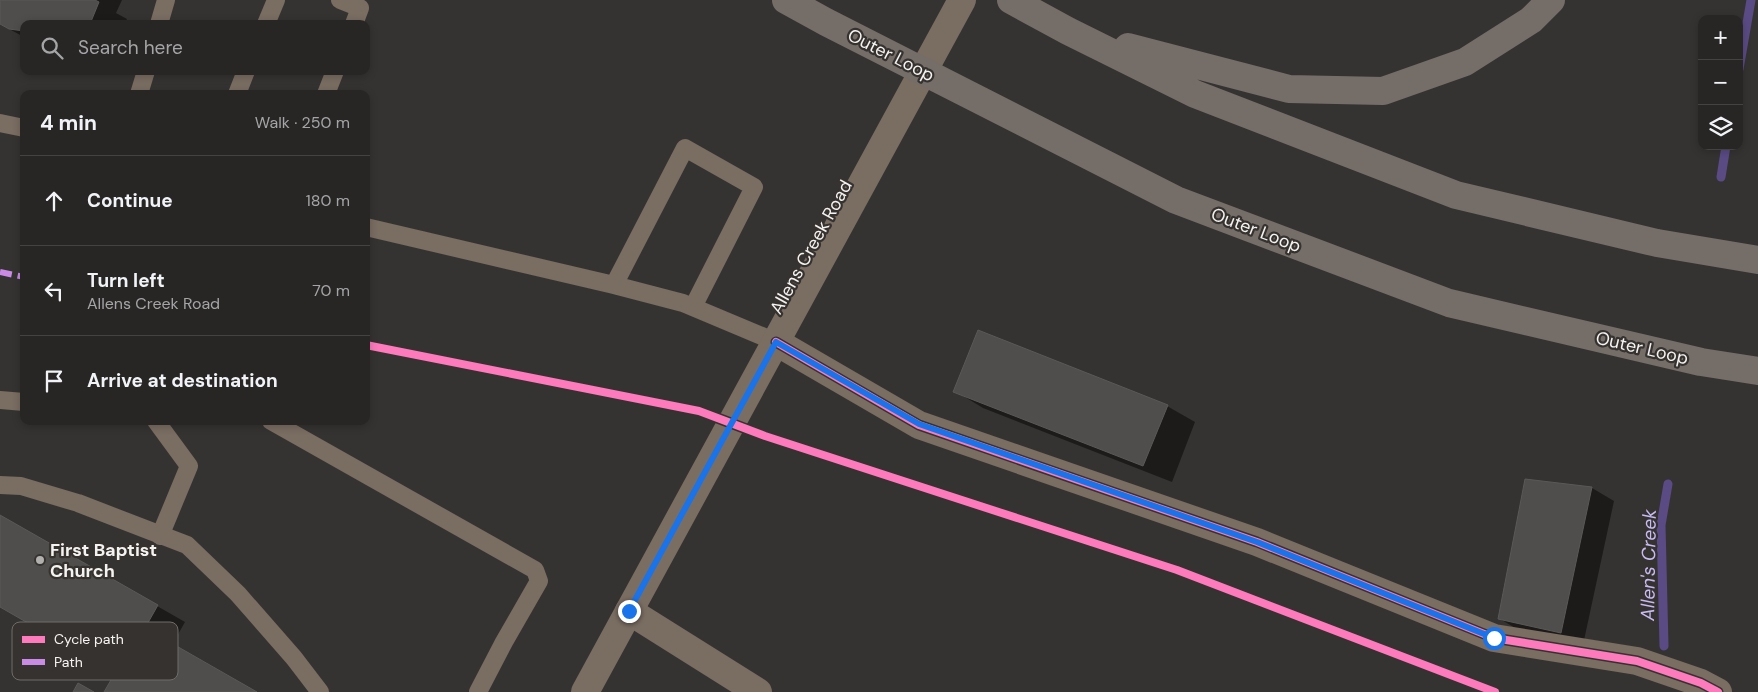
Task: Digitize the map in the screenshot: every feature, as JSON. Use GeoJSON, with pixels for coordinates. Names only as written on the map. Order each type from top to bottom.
{"type":"FeatureCollection","features":[{"type":"Feature","properties":{"kind":"highway"},"geometry":{"type":"LineString","coordinates":[[766,0],[826,22]]}},
{"type":"Feature","properties":{"kind":"highway","name":"Outer Loop"},"geometry":{"type":"LineString","coordinates":[[786,0],[1176,200],[1449,303],[1701,362],[1758,371]]}},
{"type":"Feature","properties":{"kind":"highway"},"geometry":{"type":"LineString","coordinates":[[1011,0],[1068,31],[1195,94],[1456,195],[1657,242],[1758,260]]}},
{"type":"Feature","properties":{"kind":"highway"},"geometry":{"type":"LineString","coordinates":[[1068,31],[1289,89],[1383,91],[1465,62],[1531,20],[1551,0]]}},
{"type":"Feature","properties":{"kind":"street","name":"Allens Creek Road"},"geometry":{"type":"LineString","coordinates":[[585,692],[962,0]]}},
{"type":"Feature","properties":{"kind":"street"},"geometry":{"type":"LineString","coordinates":[[776,342],[919,424],[1257,542],[1494,638],[1637,660],[1709,688]]}},
{"type":"Feature","properties":{"kind":"street"},"geometry":{"type":"LineString","coordinates":[[629,611],[758,692]]}},
{"type":"Feature","properties":{"kind":"lane"},"geometry":{"type":"LineString","coordinates":[[160,20],[166,0]]}},
{"type":"Feature","properties":{"kind":"lane"},"geometry":{"type":"LineString","coordinates":[[268,20],[276,0]]}},
{"type":"Feature","properties":{"kind":"lane"},"geometry":{"type":"LineString","coordinates":[[340,0],[360,8],[356,20]]}},
{"type":"Feature","properties":{"kind":"lane"},"geometry":{"type":"LineString","coordinates":[[140,90],[145,75]]}},
{"type":"Feature","properties":{"kind":"lane"},"geometry":{"type":"LineString","coordinates":[[239,90],[244,75]]}},
{"type":"Feature","properties":{"kind":"lane"},"geometry":{"type":"LineString","coordinates":[[328,90],[333,75]]}},
{"type":"Feature","properties":{"kind":"lane"},"geometry":{"type":"LineString","coordinates":[[0,122],[20,127]]}},
{"type":"Feature","properties":{"kind":"lane"},"geometry":{"type":"LineString","coordinates":[[614,284],[685,148],[754,187],[692,307]]}},
{"type":"Feature","properties":{"kind":"lane"},"geometry":{"type":"LineString","coordinates":[[370,228],[614,284],[692,307],[776,342]]}},
{"type":"Feature","properties":{"kind":"lane"},"geometry":{"type":"LineString","coordinates":[[0,400],[20,402]]}},
{"type":"Feature","properties":{"kind":"lane"},"geometry":{"type":"LineString","coordinates":[[159,425],[189,466],[160,536]]}},
{"type":"Feature","properties":{"kind":"lane"},"geometry":{"type":"LineString","coordinates":[[278,425],[535,570],[539,582],[504,642],[478,692]]}},
{"type":"Feature","properties":{"kind":"lane"},"geometry":{"type":"LineString","coordinates":[[0,485],[21,486],[59,498],[187,545],[238,594],[294,658],[320,692]]}},
{"type":"Feature","properties":{"kind":"building"},"geometry":{"type":"Polygon","coordinates":[[[0,0],[95,0],[99,2],[92,20],[20,20],[20,30],[9,29],[0,24],[0,0]]]}},
{"type":"Feature","properties":{"kind":"building"},"geometry":{"type":"Polygon","coordinates":[[[978,330],[1168,405],[1143,466],[953,392],[978,330]]]}},
{"type":"Feature","properties":{"kind":"building"},"geometry":{"type":"Polygon","coordinates":[[[1525,479],[1592,487],[1561,633],[1498,619],[1525,479]]]}},
{"type":"Feature","properties":{"kind":"building","name":"First Baptist Church"},"geometry":{"type":"Polygon","coordinates":[[[0,515],[158,605],[148,622],[26,622],[0,607],[0,515]]]}},
{"type":"Feature","properties":{"kind":"building","name":"First Baptist Church"},"geometry":{"type":"Polygon","coordinates":[[[178,647],[257,692],[104,692],[111,680],[178,680],[178,647]]]}},
{"type":"Feature","properties":{"kind":"building"},"geometry":{"type":"Polygon","coordinates":[[[78,683],[94,692],[73,692],[78,683]]]}},
{"type":"Feature","properties":{"kind":"waterway","name":"Allen's Creek"},"geometry":{"type":"LineString","coordinates":[[1741,60],[1751,0]]}},
{"type":"Feature","properties":{"kind":"waterway","name":"Allen's Creek"},"geometry":{"type":"LineString","coordinates":[[1721,177],[1725,150]]}},
{"type":"Feature","properties":{"kind":"waterway","name":"Allen's Creek"},"geometry":{"type":"LineString","coordinates":[[1664,646],[1661,525],[1668,484]]}},
{"type":"Feature","properties":{"kind":"marked path"},"geometry":{"type":"LineString","coordinates":[[0,272],[20,276]]}},
{"type":"Feature","properties":{"kind":"cycle path"},"geometry":{"type":"LineString","coordinates":[[776,342],[919,425],[1257,542],[1494,638],[1637,661],[1701,683],[1718,692]]}},
{"type":"Feature","properties":{"kind":"cycle path"},"geometry":{"type":"LineString","coordinates":[[370,346],[699,411],[765,436],[1177,570],[1495,692]]}},
{"type":"Feature","properties":{"kind":"place","name":"First Baptist Church"},"geometry":{"type":"Point","coordinates":[40,560]}},
{"type":"Feature","properties":{"kind":"route"},"geometry":{"type":"LineString","coordinates":[[629,611],[776,342],[919,424],[1257,542],[1494,638]]}}]}
